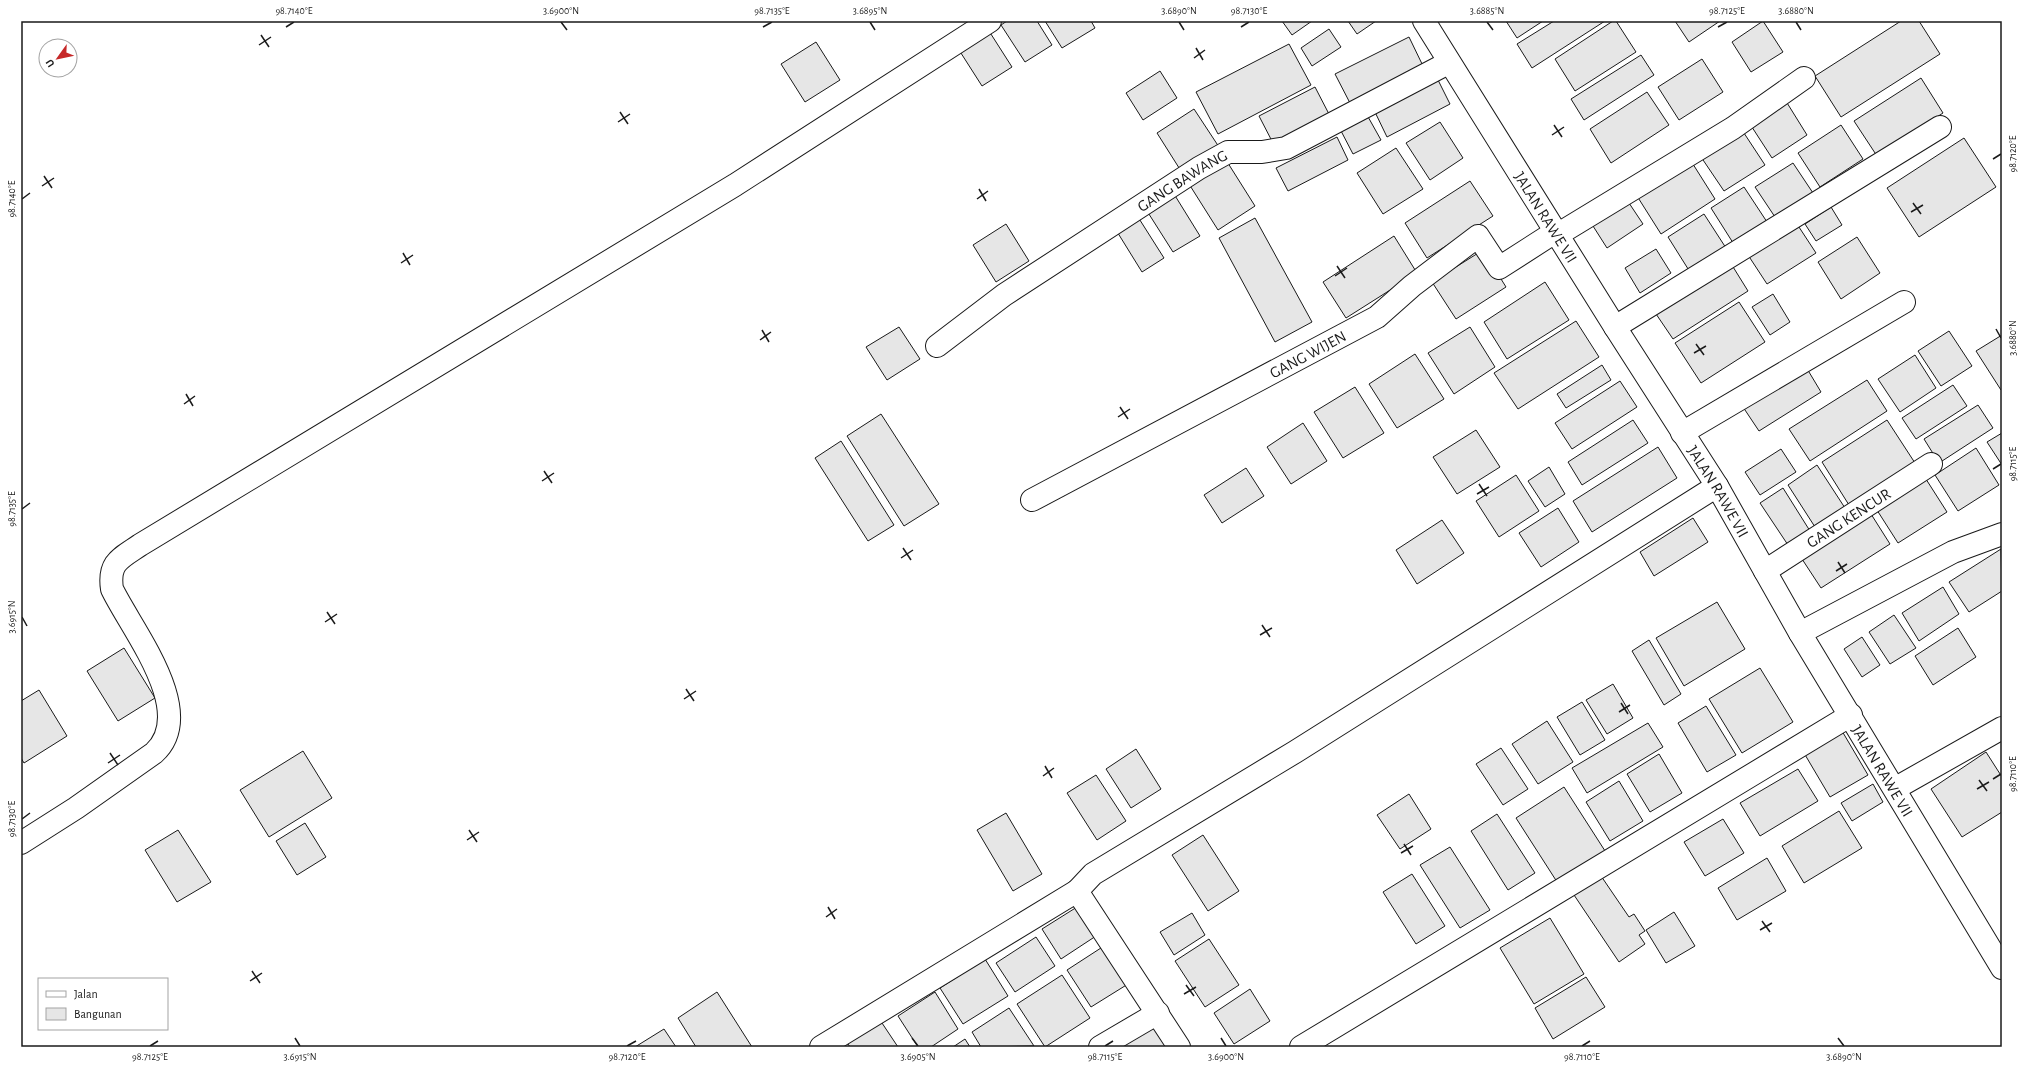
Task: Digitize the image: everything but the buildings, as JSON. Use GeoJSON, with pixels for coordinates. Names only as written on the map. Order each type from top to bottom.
{"type":"FeatureCollection","features":[{"type":"Feature","properties":{"kind":"street"},"geometry":{"type":"LineString","coordinates":[[21,842],[76,808],[136,766],[161,746],[166,739],[170,723],[169,713],[159,672],[112,589],[110,578],[111,572],[114,565],[119,560],[140,545],[735,185],[990,21]]}},
{"type":"Feature","properties":{"kind":"street","name":"JALAN RAWE VII"},"geometry":{"type":"LineString","coordinates":[[1424,21],[1448,63],[1614,327],[1717,486],[1800,633],[1896,788],[2002,968]]}},
{"type":"Feature","properties":{"kind":"street","name":"GANG BAWANG"},"geometry":{"type":"LineString","coordinates":[[936,346],[1004,295],[1199,168],[1228,152],[1262,152],[1286,148],[1448,63]]}},
{"type":"Feature","properties":{"kind":"street"},"geometry":{"type":"LineString","coordinates":[[1556,233],[1733,128],[1804,78]]}},
{"type":"Feature","properties":{"kind":"street"},"geometry":{"type":"LineString","coordinates":[[1614,327],[1940,127]]}},
{"type":"Feature","properties":{"kind":"street","name":"GANG WIJEN"},"geometry":{"type":"LineString","coordinates":[[1032,500],[1377,317],[1412,286],[1478,236],[1500,268],[1556,233]]}},
{"type":"Feature","properties":{"kind":"street"},"geometry":{"type":"LineString","coordinates":[[1682,432],[1904,302]]}},
{"type":"Feature","properties":{"kind":"street","name":"GANG KENCUR"},"geometry":{"type":"LineString","coordinates":[[1765,571],[1931,464]]}},
{"type":"Feature","properties":{"kind":"street"},"geometry":{"type":"LineString","coordinates":[[821,1047],[1077,891],[1093,874],[1295,752],[1717,486]]}},
{"type":"Feature","properties":{"kind":"street"},"geometry":{"type":"LineString","coordinates":[[1800,633],[1954,552],[2002,534]]}},
{"type":"Feature","properties":{"kind":"street"},"geometry":{"type":"LineString","coordinates":[[1301,1047],[1851,715]]}},
{"type":"Feature","properties":{"kind":"street"},"geometry":{"type":"LineString","coordinates":[[1896,788],[2002,728]]}},
{"type":"Feature","properties":{"kind":"street"},"geometry":{"type":"LineString","coordinates":[[1077,891],[1180,1047]]}},
{"type":"Feature","properties":{"kind":"street"},"geometry":{"type":"LineString","coordinates":[[1100,1047],[1158,1013]]}}]}
